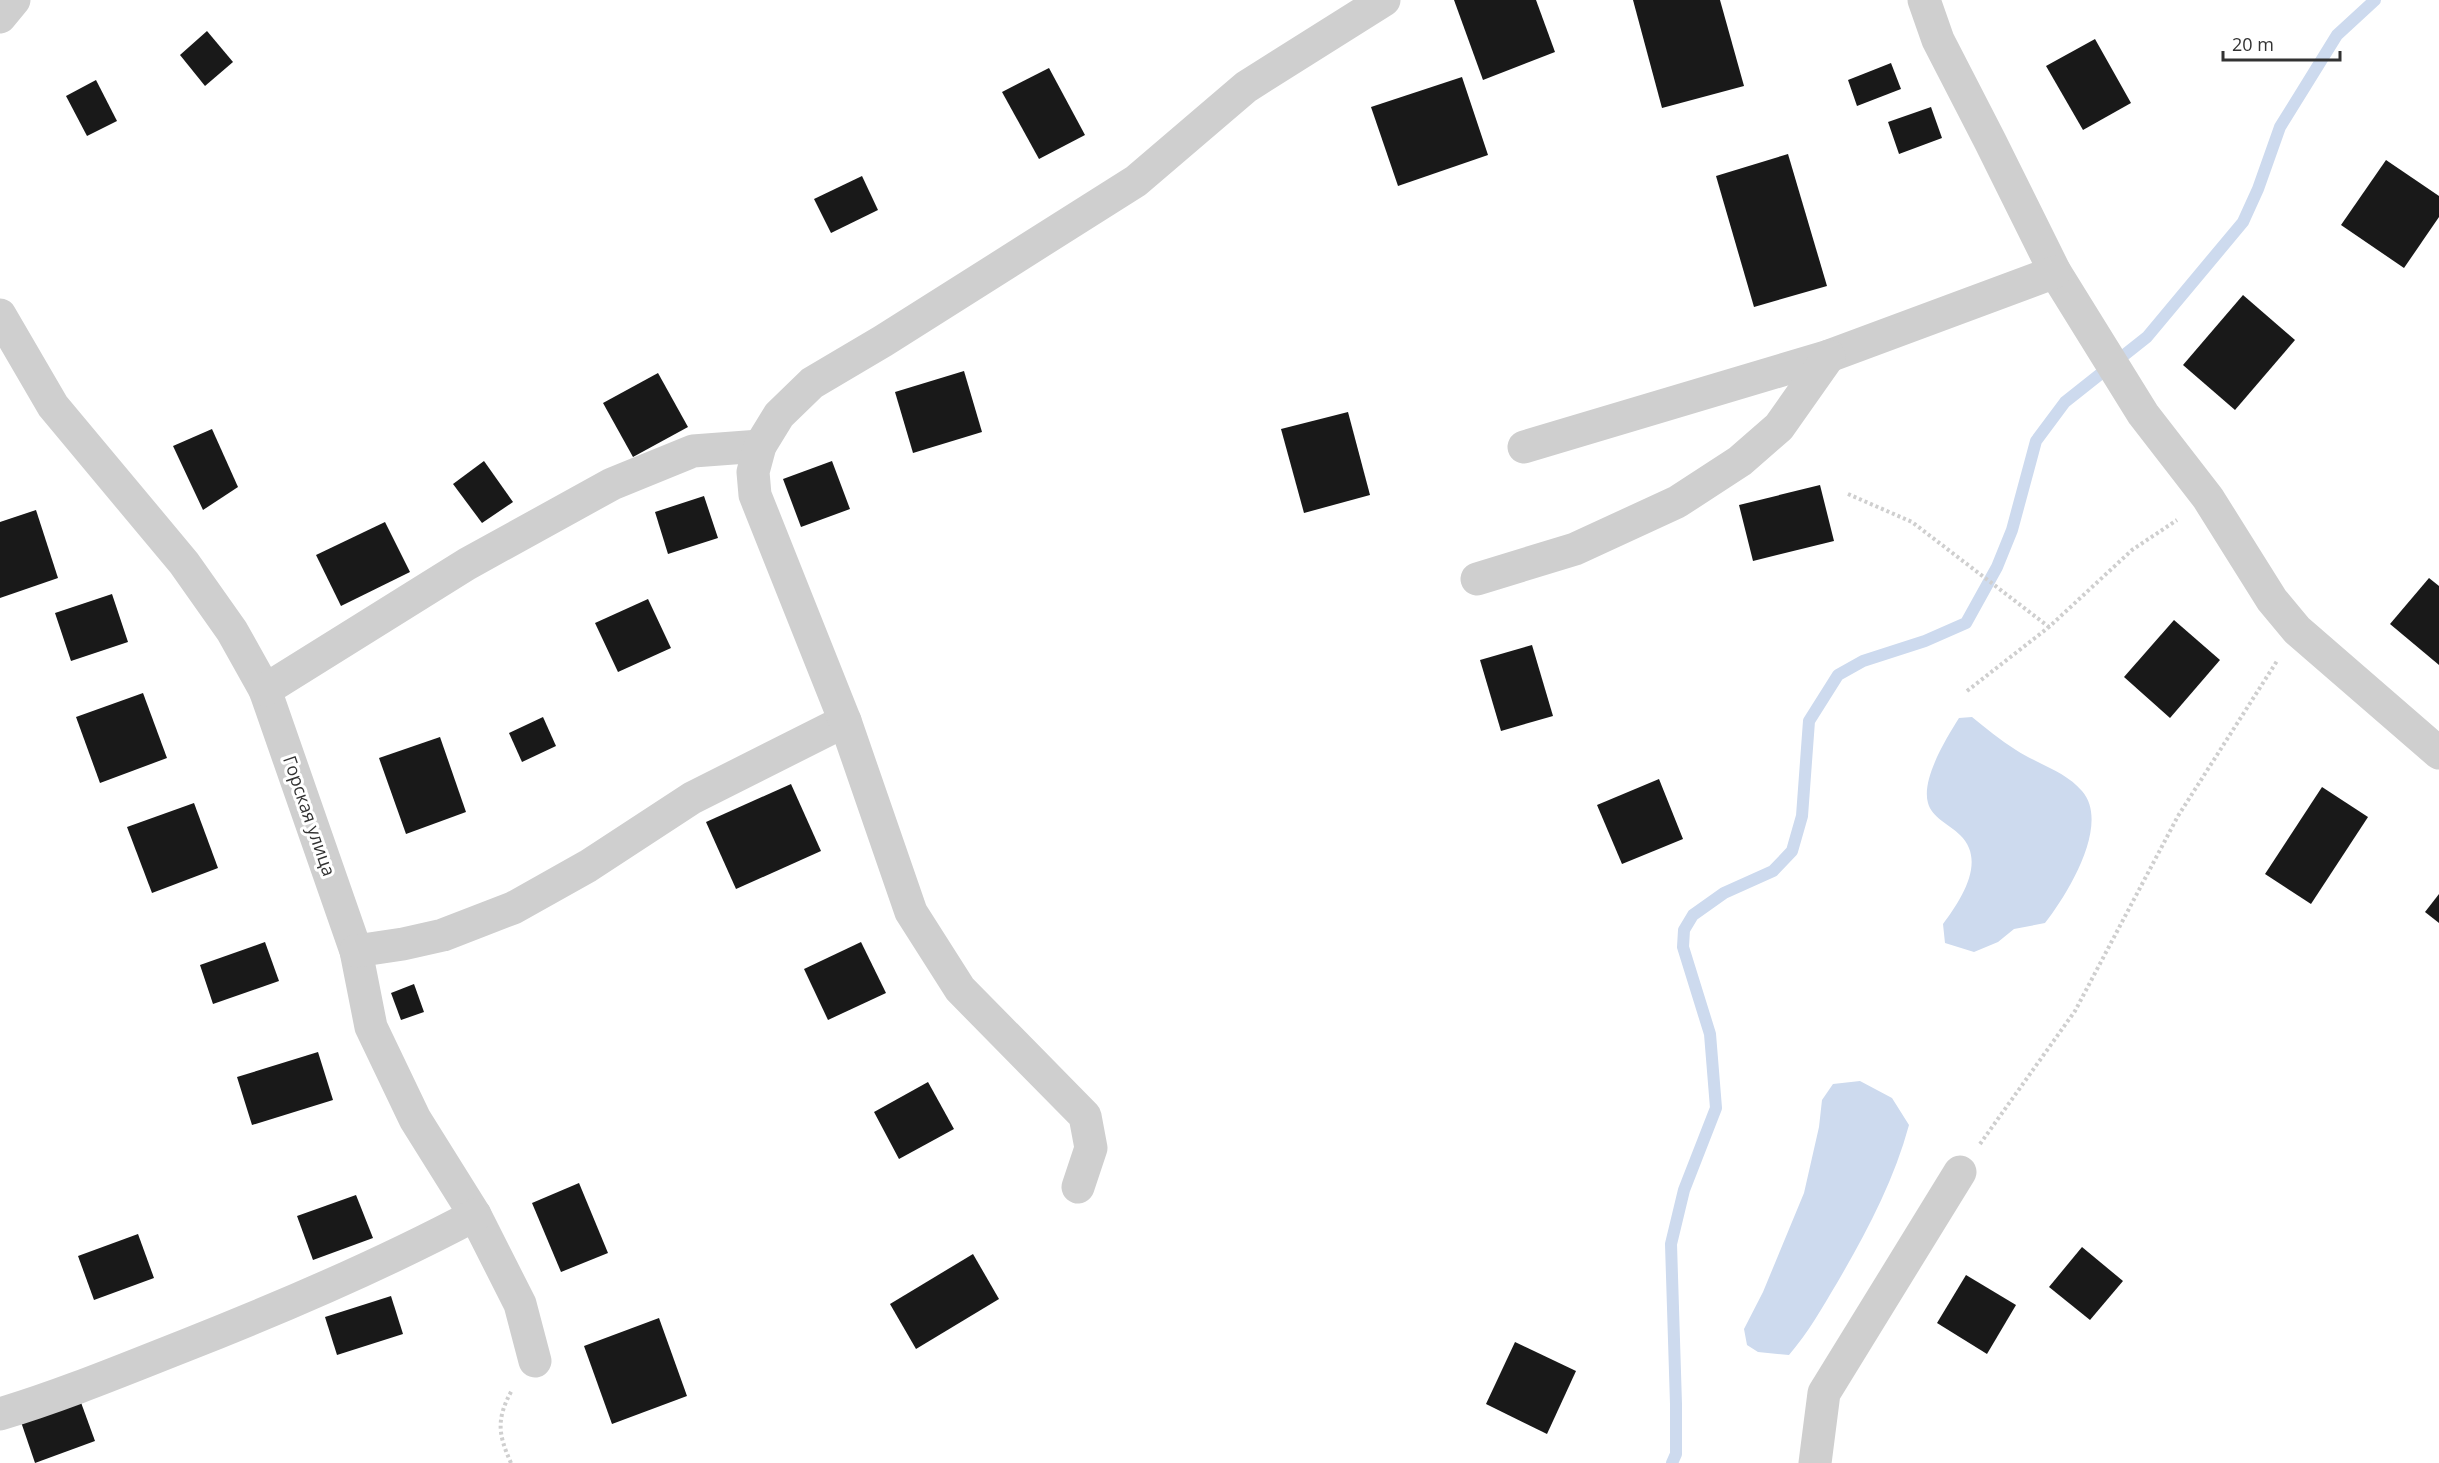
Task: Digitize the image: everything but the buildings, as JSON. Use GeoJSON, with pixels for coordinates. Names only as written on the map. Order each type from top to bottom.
{"type":"FeatureCollection","features":[{"type":"Feature","properties":{"kind":"street"},"geometry":{"type":"LineString","coordinates":[[0,17],[14,0]]}},
{"type":"Feature","properties":{"kind":"street"},"geometry":{"type":"LineString","coordinates":[[1078,1187],[1091,1148],[1085,1116],[960,989],[911,912],[845,721],[755,495],[753,472],[760,446],[779,415],[812,383],[883,341],[1136,181],[1246,87],[1384,0]]}},
{"type":"Feature","properties":{"kind":"street"},"geometry":{"type":"LineString","coordinates":[[1924,0],[1938,40],[2055,272],[2143,414],[2208,498],[2272,600],[2297,630],[2439,753]]}},
{"type":"Feature","properties":{"kind":"street"},"geometry":{"type":"LineString","coordinates":[[1524,447],[1828,356],[2055,272]]}},
{"type":"Feature","properties":{"kind":"street","name":"Горская улица"},"geometry":{"type":"LineString","coordinates":[[0,315],[53,406],[184,563],[232,631],[265,690],[356,951],[371,1027],[415,1119],[475,1215],[519,1304],[535,1361]]}},
{"type":"Feature","properties":{"kind":"street"},"geometry":{"type":"LineString","coordinates":[[1477,579],[1575,549],[1677,502],[1740,461],[1779,427],[1828,356]]}},
{"type":"Feature","properties":{"kind":"street"},"geometry":{"type":"LineString","coordinates":[[265,690],[467,564],[612,484],[693,451],[760,446]]}},
{"type":"Feature","properties":{"kind":"street"},"geometry":{"type":"LineString","coordinates":[[356,951],[443,935],[513,908],[588,866],[692,798],[845,721]]}},
{"type":"Feature","properties":{"kind":"street"},"geometry":{"type":"LineString","coordinates":[[1815,1463],[1824,1393],[1960,1172]]}},
{"type":"Feature","properties":{"kind":"street"},"geometry":{"type":"LineString","coordinates":[[0,1414],[54,1398],[264,1314],[414,1247],[475,1215]]}},
{"type":"Feature","properties":{"kind":"path"},"geometry":{"type":"LineString","coordinates":[[1848,494],[1912,522],[2049,627]]}},
{"type":"Feature","properties":{"kind":"path"},"geometry":{"type":"LineString","coordinates":[[1966,692],[2049,627],[2132,550],[2208,498]]}},
{"type":"Feature","properties":{"kind":"path"},"geometry":{"type":"LineString","coordinates":[[1960,1172],[2075,1011],[2178,816],[2297,630]]}},
{"type":"Feature","properties":{"kind":"path"},"geometry":{"type":"LineString","coordinates":[[511,1463],[501,1440],[502,1408],[516,1383],[535,1361]]}},
{"type":"Feature","properties":{"kind":"water"},"geometry":{"type":"Polygon","coordinates":[[[1972,717],[2010,746],[2075,784],[2090,805],[2092,822],[2083,859],[2064,895],[2045,923],[2014,929],[1998,942],[1974,952],[1945,943],[1943,924],[1957,904],[1968,880],[1971,856],[1968,845],[1960,835],[1933,813],[1928,803],[1927,793],[1928,782],[1936,759],[1948,736],[1959,718],[1972,717]]]}},
{"type":"Feature","properties":{"kind":"water"},"geometry":{"type":"Polygon","coordinates":[[[1860,1081],[1892,1098],[1909,1125],[1896,1166],[1858,1245],[1826,1302],[1802,1338],[1789,1355],[1758,1352],[1747,1345],[1744,1329],[1763,1292],[1804,1193],[1819,1127],[1822,1100],[1833,1084],[1860,1081]]]}},
{"type":"Feature","properties":{"kind":"waterway"},"geometry":{"type":"LineString","coordinates":[[1672,1463],[1676,1454],[1676,1404],[1671,1244],[1684,1190],[1716,1108],[1710,1034],[1683,947],[1684,930],[1693,915],[1724,893],[1773,871],[1792,851],[1802,816],[1809,721],[1838,675],[1863,661],[1925,641],[1966,623],[1997,567],[2012,530],[2036,441],[2065,402],[2147,337],[2243,222],[2258,189],[2280,127],[2337,35],[2375,0]]}}]}
